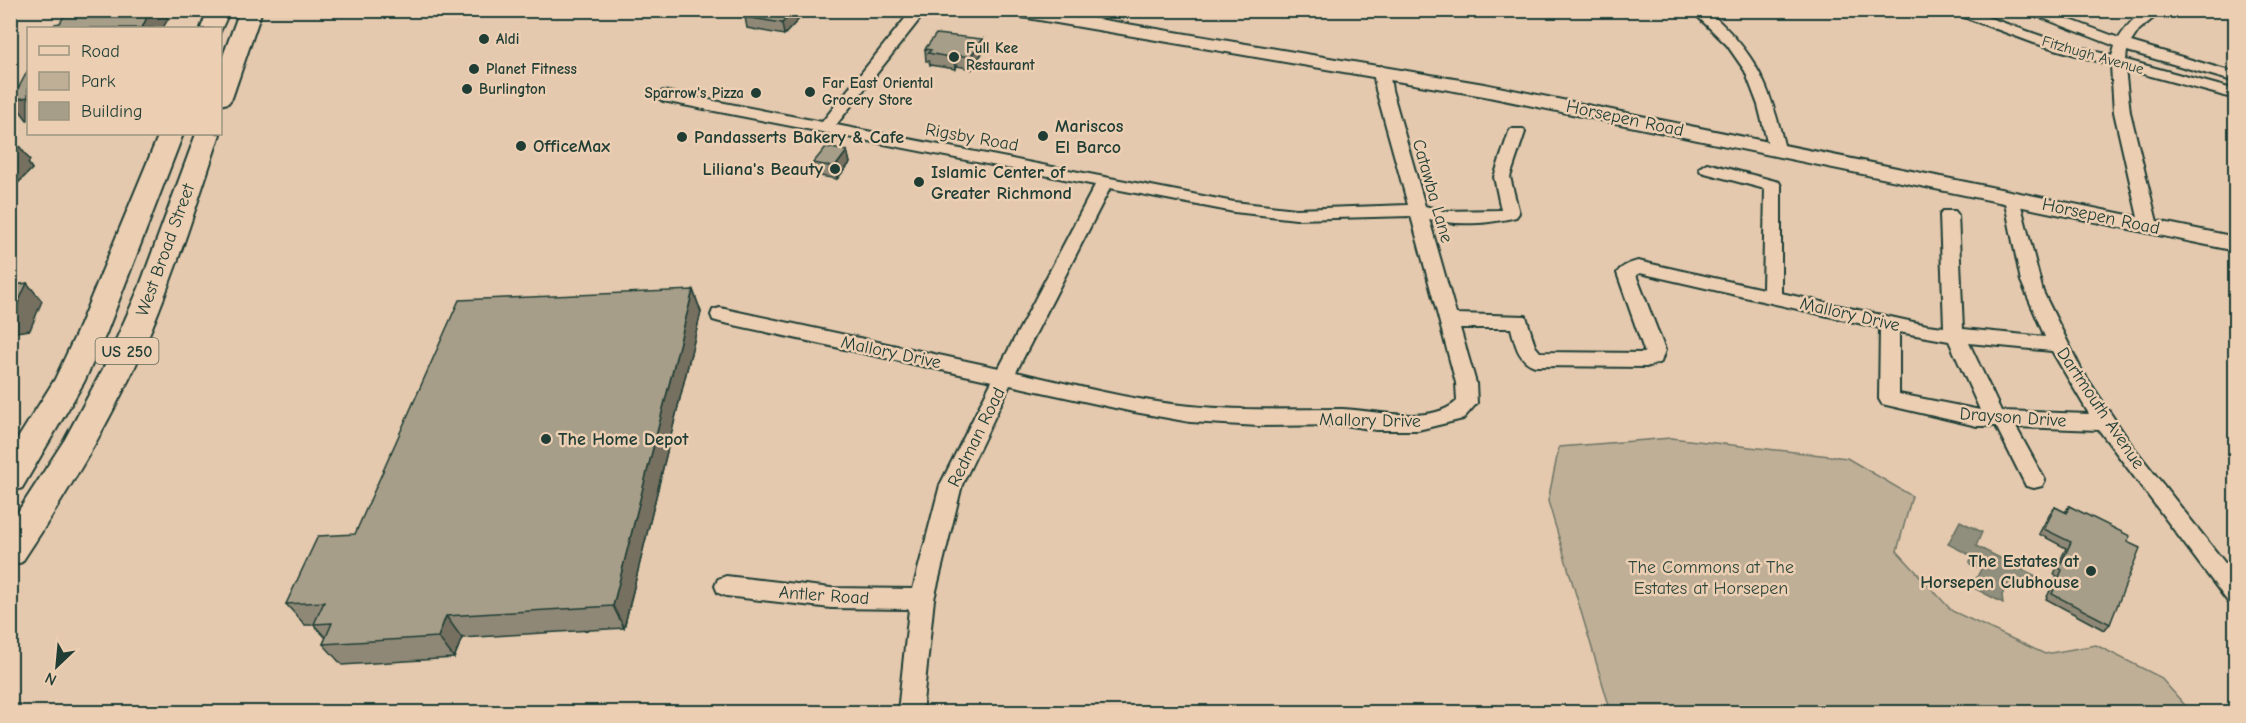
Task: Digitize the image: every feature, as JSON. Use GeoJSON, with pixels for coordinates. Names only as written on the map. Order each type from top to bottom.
{"type":"FeatureCollection","features":[{"type":"Feature","properties":{"kind":"main road"},"geometry":{"type":"LineString","coordinates":[[212,27],[219,10]]}},
{"type":"Feature","properties":{"kind":"main road"},"geometry":{"type":"LineString","coordinates":[[222,92],[251,10]]}},
{"type":"Feature","properties":{"kind":"main road","name":"West Broad Street"},"geometry":{"type":"LineString","coordinates":[[10,479],[69,382],[92,334],[171,135]]}},
{"type":"Feature","properties":{"kind":"main road","name":"West Broad Street"},"geometry":{"type":"LineString","coordinates":[[10,552],[64,471],[96,414],[132,338],[208,135]]}},
{"type":"Feature","properties":{"kind":"main road"},"geometry":{"type":"LineString","coordinates":[[128,242],[172,234]]}},
{"type":"Feature","properties":{"kind":"street"},"geometry":{"type":"LineString","coordinates":[[825,128],[920,10]]}},
{"type":"Feature","properties":{"kind":"street","name":"Horsepen Road"},"geometry":{"type":"LineString","coordinates":[[1010,10],[1381,71],[1551,103],[2235,244]]}},
{"type":"Feature","properties":{"kind":"street"},"geometry":{"type":"LineString","coordinates":[[1698,10],[1739,48],[1755,72],[1777,149]]}},
{"type":"Feature","properties":{"kind":"street","name":"Fitzhugh Avenue"},"geometry":{"type":"LineString","coordinates":[[1952,10],[1994,26],[2235,95]]}},
{"type":"Feature","properties":{"kind":"street","name":"Fitzhugh Avenue"},"geometry":{"type":"LineString","coordinates":[[2029,10],[2123,45],[2235,78]]}},
{"type":"Feature","properties":{"kind":"street"},"geometry":{"type":"LineString","coordinates":[[2149,226],[2122,113],[2118,84],[2123,45],[2136,25],[2156,10]]}},
{"type":"Feature","properties":{"kind":"street","name":"Catawba Lane"},"geometry":{"type":"LineString","coordinates":[[1381,71],[1384,90],[1449,321]]}},
{"type":"Feature","properties":{"kind":"street","name":"Rigsby Road"},"geometry":{"type":"LineString","coordinates":[[663,96],[1182,198],[1268,211],[1326,214],[1418,210],[1443,217],[1497,216],[1510,213],[1502,177],[1517,132]]}},
{"type":"Feature","properties":{"kind":"street"},"geometry":{"type":"LineString","coordinates":[[1707,168],[1773,186],[1772,297]]}},
{"type":"Feature","properties":{"kind":"street","name":"Redman Road"},"geometry":{"type":"LineString","coordinates":[[910,712],[922,599],[951,485],[1105,182]]}},
{"type":"Feature","properties":{"kind":"street","name":"Dartmouth Avenue"},"geometry":{"type":"LineString","coordinates":[[2012,198],[2033,289],[2058,345],[2105,422],[2235,595]]}},
{"type":"Feature","properties":{"kind":"street"},"geometry":{"type":"LineString","coordinates":[[1948,214],[1954,330],[1998,418],[2034,480]]}},
{"type":"Feature","properties":{"kind":"street","name":"Mallory Drive"},"geometry":{"type":"LineString","coordinates":[[720,315],[1129,404],[1190,414],[1259,418],[1345,417],[1376,422],[1418,422],[1456,414],[1467,403],[1466,382],[1449,321],[1519,321],[1526,348],[1535,359],[1646,360],[1654,357],[1655,350],[1626,273],[1638,267],[1890,324],[1957,336],[2058,345]]}},
{"type":"Feature","properties":{"kind":"street","name":"Drayson Drive"},"geometry":{"type":"LineString","coordinates":[[1890,324],[1889,399],[1967,417],[2105,422]]}},
{"type":"Feature","properties":{"kind":"street","name":"Antler Road"},"geometry":{"type":"LineString","coordinates":[[726,586],[831,598],[922,599]]}},
{"type":"Feature","properties":{"kind":"green space","name":"The Commons at The Estates at Horsepen"},"geometry":{"type":"Polygon","coordinates":[[[1671,438],[1847,458],[1912,496],[1897,551],[1952,611],[2045,654],[2096,645],[2160,677],[2191,712],[1611,712],[1548,501],[1559,447],[1671,438]]]}},
{"type":"Feature","properties":{"kind":"shaded area"},"geometry":{"type":"Polygon","coordinates":[[[1960,521],[1982,532],[1976,546],[2036,576],[2031,587],[2011,577],[2009,588],[2006,587],[2002,595],[2003,603],[1968,585],[1975,581],[1984,563],[1979,561],[1976,567],[1970,564],[1974,557],[1948,544],[1960,521]]]}},
{"type":"Feature","properties":{"kind":"building"},"geometry":{"type":"Polygon","coordinates":[[[150,10],[142,27],[53,27],[60,23],[67,11],[150,10]]]}},
{"type":"Feature","properties":{"kind":"building"},"geometry":{"type":"Polygon","coordinates":[[[751,10],[794,10],[782,23],[745,17],[751,10]]]}},
{"type":"Feature","properties":{"kind":"building"},"geometry":{"type":"Polygon","coordinates":[[[936,34],[983,39],[970,57],[956,55],[954,58],[928,53],[931,50],[925,49],[936,34]]]}},
{"type":"Feature","properties":{"kind":"building"},"geometry":{"type":"Polygon","coordinates":[[[27,72],[27,97],[12,100],[27,72]]]}},
{"type":"Feature","properties":{"kind":"building"},"geometry":{"type":"Polygon","coordinates":[[[826,147],[847,151],[835,167],[813,163],[826,147]]]}},
{"type":"Feature","properties":{"kind":"building"},"geometry":{"type":"Polygon","coordinates":[[[27,283],[14,312],[10,313],[10,286],[27,283]]]}},
{"type":"Feature","properties":{"kind":"building","name":"The Home Depot"},"geometry":{"type":"Polygon","coordinates":[[[693,290],[613,606],[446,616],[438,637],[323,644],[332,623],[314,624],[324,602],[286,604],[318,536],[355,534],[459,300],[693,290]]]}},
{"type":"Feature","properties":{"kind":"building","name":"The Estates at Horsepen Clubhouse"},"geometry":{"type":"Polygon","coordinates":[[[2069,506],[2130,536],[2127,542],[2140,548],[2110,624],[2052,594],[2062,570],[2059,568],[2071,542],[2044,529],[2055,507],[2067,513],[2069,506]]]}},
{"type":"Feature","properties":{"kind":"place","name":"Aldi"},"geometry":{"type":"Point","coordinates":[484,39]}},
{"type":"Feature","properties":{"kind":"place","name":"Full Kee Restaurant"},"geometry":{"type":"Point","coordinates":[954,57]}},
{"type":"Feature","properties":{"kind":"place","name":"Planet Fitness"},"geometry":{"type":"Point","coordinates":[474,69]}},
{"type":"Feature","properties":{"kind":"place","name":"Burlington"},"geometry":{"type":"Point","coordinates":[467,89]}},
{"type":"Feature","properties":{"kind":"place","name":"Far East Oriental Grocery Store"},"geometry":{"type":"Point","coordinates":[810,92]}},
{"type":"Feature","properties":{"kind":"place","name":"Sparrow's Pizza"},"geometry":{"type":"Point","coordinates":[756,93]}},
{"type":"Feature","properties":{"kind":"place","name":"Mariscos El Barco"},"geometry":{"type":"Point","coordinates":[1043,136]}},
{"type":"Feature","properties":{"kind":"place","name":"Pandasserts Bakery & Cafe"},"geometry":{"type":"Point","coordinates":[682,137]}},
{"type":"Feature","properties":{"kind":"place","name":"OfficeMax"},"geometry":{"type":"Point","coordinates":[521,146]}},
{"type":"Feature","properties":{"kind":"place","name":"Liliana's Beauty"},"geometry":{"type":"Point","coordinates":[835,169]}},
{"type":"Feature","properties":{"kind":"place","name":"Islamic Center of Greater Richmond"},"geometry":{"type":"Point","coordinates":[919,182]}},
{"type":"Feature","properties":{"kind":"place","name":"The Home Depot"},"geometry":{"type":"Point","coordinates":[546,439]}},
{"type":"Feature","properties":{"kind":"place","name":"The Estates at Horsepen Clubhouse"},"geometry":{"type":"Point","coordinates":[2091,571]}}]}
